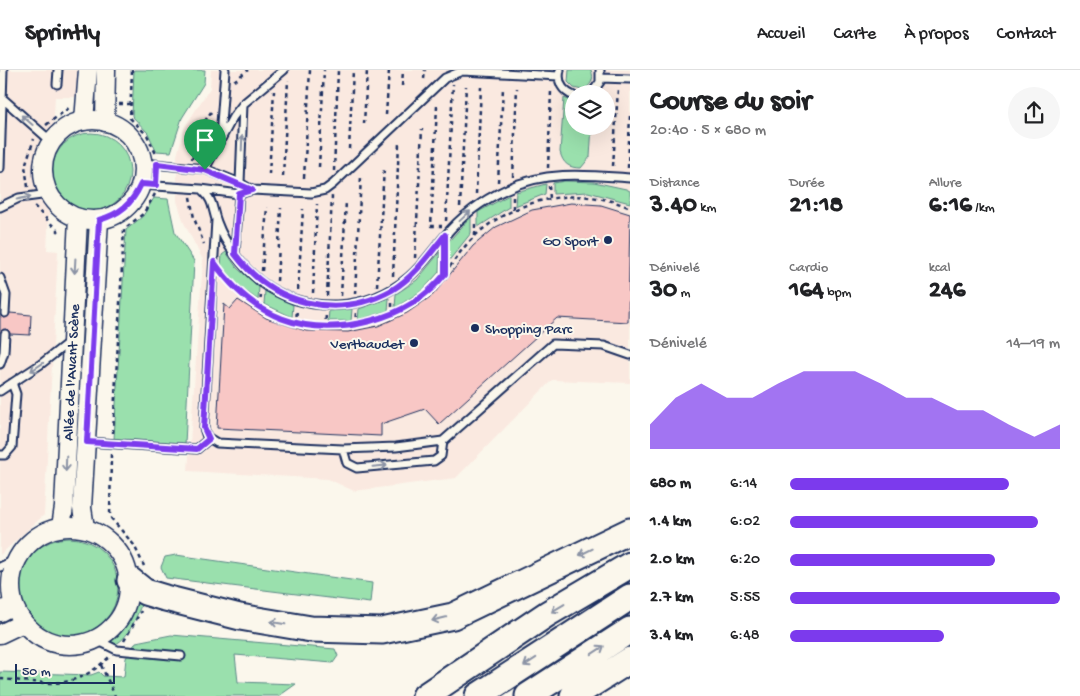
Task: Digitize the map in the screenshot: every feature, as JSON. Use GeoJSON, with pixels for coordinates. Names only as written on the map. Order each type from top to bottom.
{"type":"FeatureCollection","features":[{"type":"Feature","properties":{"kind":"highway"},"geometry":{"type":"LineString","coordinates":[[130,580],[145,592],[240,617],[311,629],[382,631],[453,616],[630,531]]}},
{"type":"Feature","properties":{"kind":"highway"},"geometry":{"type":"LineString","coordinates":[[425,696],[547,614],[630,565]]}},
{"type":"Feature","properties":{"kind":"highway"},"geometry":{"type":"LineString","coordinates":[[478,696],[630,597]]}},
{"type":"Feature","properties":{"kind":"highway"},"geometry":{"type":"LineString","coordinates":[[528,696],[630,630]]}},
{"type":"Feature","properties":{"kind":"highway"},"geometry":{"type":"LineString","coordinates":[[583,692],[630,660]]}},
{"type":"Feature","properties":{"kind":"street"},"geometry":{"type":"LineString","coordinates":[[84,121],[88,70]]}},
{"type":"Feature","properties":{"kind":"street"},"geometry":{"type":"LineString","coordinates":[[104,122],[106,70]]}},
{"type":"Feature","properties":{"kind":"street"},"geometry":{"type":"LineString","coordinates":[[84,121],[104,122],[127,134],[150,164],[149,185],[127,207],[112,216],[99,220],[78,218],[65,211],[49,194],[43,173],[46,137],[57,135],[72,125],[84,121]]}},
{"type":"Feature","properties":{"kind":"street","name":"Allée de l'Avant Scène"},"geometry":{"type":"LineString","coordinates":[[61,527],[64,507],[78,218]]}},
{"type":"Feature","properties":{"kind":"street","name":"Allée de l'Avant Scène"},"geometry":{"type":"LineString","coordinates":[[85,528],[82,508],[99,220]]}},
{"type":"Feature","properties":{"kind":"street"},"geometry":{"type":"LineString","coordinates":[[61,527],[85,528],[102,535],[116,547],[126,563],[130,580],[129,598],[123,615],[112,629],[97,640],[78,646],[57,645],[38,637],[7,608],[11,581],[17,559],[28,544],[43,533],[61,527]]}},
{"type":"Feature","properties":{"kind":"street"},"geometry":{"type":"LineString","coordinates":[[0,634],[23,623]]}},
{"type":"Feature","properties":{"kind":"lane"},"geometry":{"type":"LineString","coordinates":[[0,168],[3,70]]}},
{"type":"Feature","properties":{"kind":"lane"},"geometry":{"type":"LineString","coordinates":[[57,84],[58,70]]}},
{"type":"Feature","properties":{"kind":"lane"},"geometry":{"type":"LineString","coordinates":[[220,141],[225,70]]}},
{"type":"Feature","properties":{"kind":"lane"},"geometry":{"type":"LineString","coordinates":[[149,185],[239,194],[252,190],[311,193],[325,190],[445,78],[454,73],[462,71],[559,73],[562,87],[565,89]]}},
{"type":"Feature","properties":{"kind":"lane"},"geometry":{"type":"LineString","coordinates":[[205,170],[243,104],[273,79],[286,73]]}},
{"type":"Feature","properties":{"kind":"lane"},"geometry":{"type":"LineString","coordinates":[[600,74],[630,79]]}},
{"type":"Feature","properties":{"kind":"lane"},"geometry":{"type":"LineString","coordinates":[[2,98],[46,137]]}},
{"type":"Feature","properties":{"kind":"lane"},"geometry":{"type":"LineString","coordinates":[[240,183],[243,104]]}},
{"type":"Feature","properties":{"kind":"lane"},"geometry":{"type":"LineString","coordinates":[[150,164],[192,166],[240,183],[252,190]]}},
{"type":"Feature","properties":{"kind":"lane"},"geometry":{"type":"LineString","coordinates":[[216,220],[235,254],[247,269],[262,282],[298,300],[327,306],[356,303],[392,290],[424,263],[445,235],[476,207],[513,186],[549,176],[630,178]]}},
{"type":"Feature","properties":{"kind":"lane"},"geometry":{"type":"LineString","coordinates":[[201,189],[214,204],[216,220],[204,428],[209,439],[222,444],[343,449],[396,448],[443,441],[552,344],[604,346],[630,355]]}},
{"type":"Feature","properties":{"kind":"lane"},"geometry":{"type":"LineString","coordinates":[[0,207],[19,198],[49,194]]}},
{"type":"Feature","properties":{"kind":"lane"},"geometry":{"type":"LineString","coordinates":[[235,254],[239,194]]}},
{"type":"Feature","properties":{"kind":"lane"},"geometry":{"type":"LineString","coordinates":[[0,278],[6,295],[5,313]]}},
{"type":"Feature","properties":{"kind":"lane"},"geometry":{"type":"LineString","coordinates":[[0,364],[4,352],[5,334]]}},
{"type":"Feature","properties":{"kind":"lane"},"geometry":{"type":"LineString","coordinates":[[0,390],[71,340]]}},
{"type":"Feature","properties":{"kind":"lane"},"geometry":{"type":"LineString","coordinates":[[0,455],[5,455],[12,447],[16,394],[12,383]]}},
{"type":"Feature","properties":{"kind":"lane"},"geometry":{"type":"LineString","coordinates":[[87,442],[197,449],[209,439]]}},
{"type":"Feature","properties":{"kind":"lane"},"geometry":{"type":"LineString","coordinates":[[343,449],[347,464],[357,468],[434,461],[441,456],[443,441]]}},
{"type":"Feature","properties":{"kind":"lane"},"geometry":{"type":"LineString","coordinates":[[0,567],[17,559]]}},
{"type":"Feature","properties":{"kind":"lane"},"geometry":{"type":"LineString","coordinates":[[97,640],[116,650],[181,656]]}},
{"type":"Feature","properties":{"kind":"path"},"geometry":{"type":"LineString","coordinates":[[132,70],[130,118],[147,135],[156,154],[150,164]]}},
{"type":"Feature","properties":{"kind":"path"},"geometry":{"type":"LineString","coordinates":[[192,166],[201,127],[224,92],[248,70]]}},
{"type":"Feature","properties":{"kind":"path"},"geometry":{"type":"LineString","coordinates":[[304,178],[310,70]]}},
{"type":"Feature","properties":{"kind":"path"},"geometry":{"type":"LineString","coordinates":[[319,168],[324,70]]}},
{"type":"Feature","properties":{"kind":"path"},"geometry":{"type":"LineString","coordinates":[[327,298],[338,70]]}},
{"type":"Feature","properties":{"kind":"path"},"geometry":{"type":"LineString","coordinates":[[349,149],[353,70]]}},
{"type":"Feature","properties":{"kind":"path"},"geometry":{"type":"LineString","coordinates":[[364,124],[367,70]]}},
{"type":"Feature","properties":{"kind":"path"},"geometry":{"type":"LineString","coordinates":[[386,115],[389,70]]}},
{"type":"Feature","properties":{"kind":"path"},"geometry":{"type":"LineString","coordinates":[[402,86],[403,70]]}},
{"type":"Feature","properties":{"kind":"path"},"geometry":{"type":"LineString","coordinates":[[424,80],[425,70]]}},
{"type":"Feature","properties":{"kind":"path"},"geometry":{"type":"LineString","coordinates":[[283,176],[286,73]]}},
{"type":"Feature","properties":{"kind":"path"},"geometry":{"type":"LineString","coordinates":[[445,274],[445,235],[454,73]]}},
{"type":"Feature","properties":{"kind":"path"},"geometry":{"type":"LineString","coordinates":[[269,174],[273,79]]}},
{"type":"Feature","properties":{"kind":"path"},"geometry":{"type":"LineString","coordinates":[[460,210],[466,86]]}},
{"type":"Feature","properties":{"kind":"path"},"geometry":{"type":"LineString","coordinates":[[481,87],[476,197],[481,194]]}},
{"type":"Feature","properties":{"kind":"path"},"geometry":{"type":"LineString","coordinates":[[613,166],[618,87],[624,87]]}},
{"type":"Feature","properties":{"kind":"path"},"geometry":{"type":"LineString","coordinates":[[493,187],[498,185],[503,88]]}},
{"type":"Feature","properties":{"kind":"path"},"geometry":{"type":"LineString","coordinates":[[513,186],[517,88]]}},
{"type":"Feature","properties":{"kind":"path"},"geometry":{"type":"LineString","coordinates":[[549,176],[547,163],[551,91]]}},
{"type":"Feature","properties":{"kind":"path"},"geometry":{"type":"LineString","coordinates":[[70,106],[49,121],[46,137],[31,144],[25,166],[30,196],[39,214],[58,228],[64,239],[77,240]]}},
{"type":"Feature","properties":{"kind":"path"},"geometry":{"type":"LineString","coordinates":[[437,106],[431,226],[443,226],[450,218]]}},
{"type":"Feature","properties":{"kind":"path"},"geometry":{"type":"LineString","coordinates":[[628,169],[630,114]]}},
{"type":"Feature","properties":{"kind":"path"},"geometry":{"type":"LineString","coordinates":[[415,262],[422,129]]}},
{"type":"Feature","properties":{"kind":"path"},"geometry":{"type":"LineString","coordinates":[[399,143],[393,278],[401,274]]}},
{"type":"Feature","properties":{"kind":"path"},"geometry":{"type":"LineString","coordinates":[[377,289],[384,168]]}},
{"type":"Feature","properties":{"kind":"path"},"geometry":{"type":"LineString","coordinates":[[361,176],[355,295],[363,294]]}},
{"type":"Feature","properties":{"kind":"path"},"geometry":{"type":"LineString","coordinates":[[108,510],[124,228],[143,214],[155,195],[149,185]]}},
{"type":"Feature","properties":{"kind":"path"},"geometry":{"type":"LineString","coordinates":[[190,188],[194,218],[200,236],[224,277],[249,300],[296,324],[326,329],[355,325],[392,316],[423,297],[445,274],[475,236],[504,215],[520,207],[560,197],[608,200],[630,208]]}},
{"type":"Feature","properties":{"kind":"path"},"geometry":{"type":"LineString","coordinates":[[317,204],[312,296],[341,297],[346,201]]}},
{"type":"Feature","properties":{"kind":"path"},"geometry":{"type":"LineString","coordinates":[[262,282],[267,206]]}},
{"type":"Feature","properties":{"kind":"path"},"geometry":{"type":"LineString","coordinates":[[281,208],[277,282],[284,286]]}},
{"type":"Feature","properties":{"kind":"path"},"geometry":{"type":"LineString","coordinates":[[291,289],[298,293],[303,209]]}},
{"type":"Feature","properties":{"kind":"path"},"geometry":{"type":"LineString","coordinates":[[392,290],[392,316]]}},
{"type":"Feature","properties":{"kind":"path"},"geometry":{"type":"LineString","coordinates":[[296,324],[298,300]]}},
{"type":"Feature","properties":{"kind":"path"},"geometry":{"type":"LineString","coordinates":[[326,329],[327,306]]}},
{"type":"Feature","properties":{"kind":"path"},"geometry":{"type":"LineString","coordinates":[[0,679],[65,683],[84,676],[100,665],[115,696]]}},
{"type":"Feature","properties":{"kind":"shaded area"},"geometry":{"type":"Polygon","coordinates":[[[0,70],[78,70],[76,97],[55,97],[47,250],[58,251],[44,515],[0,555],[0,70]]]}},
{"type":"Feature","properties":{"kind":"shaded area","name":"Shopping Parc"},"geometry":{"type":"Polygon","coordinates":[[[211,70],[630,70],[630,383],[552,380],[456,478],[354,491],[328,479],[188,471],[203,260],[184,223],[177,201],[177,156],[184,128],[210,88],[211,70]]]}},
{"type":"Feature","properties":{"kind":"green space"},"geometry":{"type":"Polygon","coordinates":[[[134,70],[205,70],[204,83],[182,118],[171,152],[156,151],[148,133],[132,116],[134,70]]]}},
{"type":"Feature","properties":{"kind":"green space"},"geometry":{"type":"Polygon","coordinates":[[[569,70],[591,70],[593,76],[589,85],[571,85],[568,82],[569,70]]]}},
{"type":"Feature","properties":{"kind":"green space"},"geometry":{"type":"Polygon","coordinates":[[[564,98],[565,135],[591,135],[590,157],[581,168],[573,167],[567,165],[560,152],[564,98]]]}},
{"type":"Feature","properties":{"kind":"green space"},"geometry":{"type":"Polygon","coordinates":[[[83,133],[99,133],[113,139],[124,150],[130,164],[130,180],[124,194],[113,205],[99,211],[83,211],[69,205],[58,194],[52,180],[52,164],[58,150],[69,139],[83,133]]]}},
{"type":"Feature","properties":{"kind":"green space"},"geometry":{"type":"Polygon","coordinates":[[[565,181],[594,182],[626,189],[630,191],[630,203],[588,192],[553,194],[553,183],[565,181]]]}},
{"type":"Feature","properties":{"kind":"green space"},"geometry":{"type":"Polygon","coordinates":[[[546,184],[545,194],[515,206],[516,192],[546,184]]]}},
{"type":"Feature","properties":{"kind":"green space"},"geometry":{"type":"Polygon","coordinates":[[[509,195],[509,207],[478,227],[478,212],[509,195]]]}},
{"type":"Feature","properties":{"kind":"green space"},"geometry":{"type":"Polygon","coordinates":[[[154,198],[168,199],[175,232],[194,261],[185,444],[114,439],[126,230],[143,216],[154,198]]]}},
{"type":"Feature","properties":{"kind":"green space"},"geometry":{"type":"Polygon","coordinates":[[[471,217],[471,233],[447,263],[448,242],[471,217]]]}},
{"type":"Feature","properties":{"kind":"green space"},"geometry":{"type":"Polygon","coordinates":[[[226,252],[237,268],[259,287],[258,300],[238,286],[221,267],[222,255],[226,252]]]}},
{"type":"Feature","properties":{"kind":"green space"},"geometry":{"type":"Polygon","coordinates":[[[440,252],[439,272],[423,290],[395,308],[396,294],[417,280],[440,252]]]}},
{"type":"Feature","properties":{"kind":"green space"},"geometry":{"type":"Polygon","coordinates":[[[265,291],[293,305],[292,317],[264,304],[265,291]]]}},
{"type":"Feature","properties":{"kind":"green space"},"geometry":{"type":"Polygon","coordinates":[[[389,298],[388,311],[358,320],[359,309],[389,298]]]}},
{"type":"Feature","properties":{"kind":"green space"},"geometry":{"type":"Polygon","coordinates":[[[352,309],[351,321],[328,321],[329,311],[352,309]]]}},
{"type":"Feature","properties":{"kind":"green space"},"geometry":{"type":"Polygon","coordinates":[[[59,538],[79,538],[88,541],[104,552],[115,568],[118,577],[118,597],[115,606],[104,622],[88,633],[79,636],[59,636],[42,628],[28,614],[20,597],[20,577],[28,560],[42,546],[59,538]]]}},
{"type":"Feature","properties":{"kind":"green space"},"geometry":{"type":"Polygon","coordinates":[[[176,555],[372,583],[370,603],[166,578],[161,567],[165,557],[176,555]]]}},
{"type":"Feature","properties":{"kind":"green space"},"geometry":{"type":"Polygon","coordinates":[[[139,600],[142,603],[131,628],[123,639],[112,645],[110,639],[125,625],[136,601],[139,600]]]}},
{"type":"Feature","properties":{"kind":"green space"},"geometry":{"type":"Polygon","coordinates":[[[171,635],[335,649],[338,656],[333,663],[235,655],[238,682],[296,684],[279,696],[0,696],[0,672],[91,675],[99,672],[103,676],[124,677],[126,658],[136,642],[171,635]]]}},
{"type":"Feature","properties":{"kind":"building","name":"Shopping Parc"},"geometry":{"type":"Polygon","coordinates":[[[571,203],[601,205],[630,214],[628,322],[557,318],[439,424],[425,409],[381,424],[381,436],[217,428],[224,304],[230,309],[238,300],[266,318],[306,331],[348,332],[378,326],[407,313],[433,295],[473,246],[496,227],[532,210],[571,203]]]}},
{"type":"Feature","properties":{"kind":"building"},"geometry":{"type":"Polygon","coordinates":[[[10,313],[31,315],[30,335],[10,334],[6,329],[0,333],[0,314],[5,318],[10,313]]]}},
{"type":"Feature","properties":{"kind":"place","name":"GO Sport"},"geometry":{"type":"Point","coordinates":[608,240]}},
{"type":"Feature","properties":{"kind":"place","name":"Shopping Parc"},"geometry":{"type":"Point","coordinates":[475,328]}},
{"type":"Feature","properties":{"kind":"place","name":"Vertbaudet"},"geometry":{"type":"Point","coordinates":[414,343]}},
{"type":"Feature","properties":{"kind":"route"},"geometry":{"type":"LineString","coordinates":[[157,164],[192,166],[205,170],[240,183],[252,190],[239,194],[235,254],[247,269],[262,282],[284,295],[305,302],[327,306],[356,303],[372,298],[392,290],[410,277],[424,263],[445,235],[445,274],[423,297],[392,316],[340,328],[326,329],[296,324],[260,307],[238,292],[224,277],[214,262],[204,428],[209,439],[197,449],[87,442],[99,220],[112,216],[127,207],[136,197],[141,184],[156,185],[157,164]]}}]}
